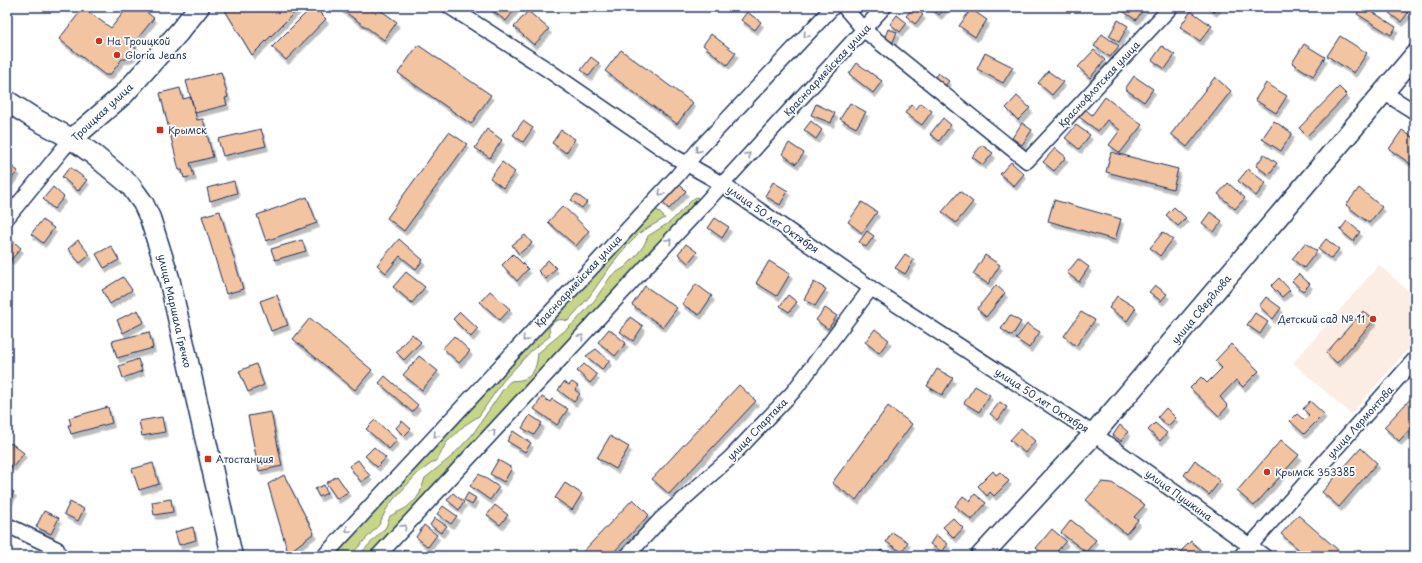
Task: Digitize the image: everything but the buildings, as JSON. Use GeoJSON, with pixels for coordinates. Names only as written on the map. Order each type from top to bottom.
{"type":"FeatureCollection","features":[{"type":"Feature","properties":{"kind":"main road","name":"Троицкая улица"},"geometry":{"type":"LineString","coordinates":[[72,139],[124,94],[174,38],[199,7]]}},
{"type":"Feature","properties":{"kind":"main road","name":"улица Свердлова"},"geometry":{"type":"LineString","coordinates":[[981,556],[1094,434],[1415,56]]}},
{"type":"Feature","properties":{"kind":"main road","name":"улица Маршала Гречко"},"geometry":{"type":"LineString","coordinates":[[7,101],[35,119],[72,139],[130,185],[143,203],[150,218],[168,278],[232,556]]}},
{"type":"Feature","properties":{"kind":"street","name":"улица 50 лет Октября"},"geometry":{"type":"LineString","coordinates":[[450,7],[545,68],[673,156],[722,184],[871,288],[1094,434]]}},
{"type":"Feature","properties":{"kind":"street","name":"Красноармейская улица"},"geometry":{"type":"LineString","coordinates":[[324,556],[687,164],[699,149],[833,7]]}},
{"type":"Feature","properties":{"kind":"street"},"geometry":{"type":"LineString","coordinates":[[844,7],[864,30]]}},
{"type":"Feature","properties":{"kind":"street","name":"Красноармейская улица"},"geometry":{"type":"LineString","coordinates":[[378,556],[884,7]]}},
{"type":"Feature","properties":{"kind":"street","name":"Краснофлотская улица"},"geometry":{"type":"LineString","coordinates":[[864,30],[1027,161],[1171,7]]}},
{"type":"Feature","properties":{"kind":"street"},"geometry":{"type":"LineString","coordinates":[[1384,92],[1415,112]]}},
{"type":"Feature","properties":{"kind":"street","name":"Троицкая улица"},"geometry":{"type":"LineString","coordinates":[[7,218],[72,139]]}},
{"type":"Feature","properties":{"kind":"street","name":"улица Спартака"},"geometry":{"type":"LineString","coordinates":[[626,556],[661,519],[735,453],[793,392],[871,288]]}},
{"type":"Feature","properties":{"kind":"street","name":"улица Лермонтова"},"geometry":{"type":"LineString","coordinates":[[1245,551],[1415,359]]}},
{"type":"Feature","properties":{"kind":"street","name":"улица Пушкина"},"geometry":{"type":"LineString","coordinates":[[1094,434],[1245,551],[1264,556]]}},
{"type":"Feature","properties":{"kind":"street"},"geometry":{"type":"LineString","coordinates":[[7,525],[57,549]]}},
{"type":"Feature","properties":{"kind":"shaded area","name":"Детский сад № 11"},"geometry":{"type":"Polygon","coordinates":[[[1379,265],[1415,297],[1415,341],[1351,414],[1293,363],[1379,265]]]}},
{"type":"Feature","properties":{"kind":"green space"},"geometry":{"type":"Polygon","coordinates":[[[697,197],[699,199],[698,203],[661,239],[377,549],[370,556],[358,556],[386,527],[390,516],[406,508],[416,499],[420,493],[425,478],[451,457],[472,435],[508,383],[511,381],[522,380],[531,375],[536,365],[538,353],[575,322],[594,301],[611,276],[625,267],[636,256],[644,245],[648,236],[670,222],[693,199],[697,197]]]}},
{"type":"Feature","properties":{"kind":"green space"},"geometry":{"type":"Polygon","coordinates":[[[654,207],[665,218],[641,232],[626,247],[589,297],[568,321],[557,320],[553,323],[549,328],[550,336],[532,350],[503,381],[479,416],[465,425],[446,443],[438,459],[418,473],[393,500],[386,510],[379,525],[350,556],[333,556],[654,207]]]}},
{"type":"Feature","properties":{"kind":"place","name":"На Троицкой"},"geometry":{"type":"Point","coordinates":[99,41]}},
{"type":"Feature","properties":{"kind":"place","name":"Gloria Jeans"},"geometry":{"type":"Point","coordinates":[117,55]}},
{"type":"Feature","properties":{"kind":"place","name":"Крымск"},"geometry":{"type":"Point","coordinates":[160,130]}},
{"type":"Feature","properties":{"kind":"place","name":"Детский сад № 11"},"geometry":{"type":"Point","coordinates":[1373,319]}},
{"type":"Feature","properties":{"kind":"place","name":"Атостанция"},"geometry":{"type":"Point","coordinates":[208,459]}},
{"type":"Feature","properties":{"kind":"place","name":"Крымск 353385"},"geometry":{"type":"Point","coordinates":[1267,472]}}]}
